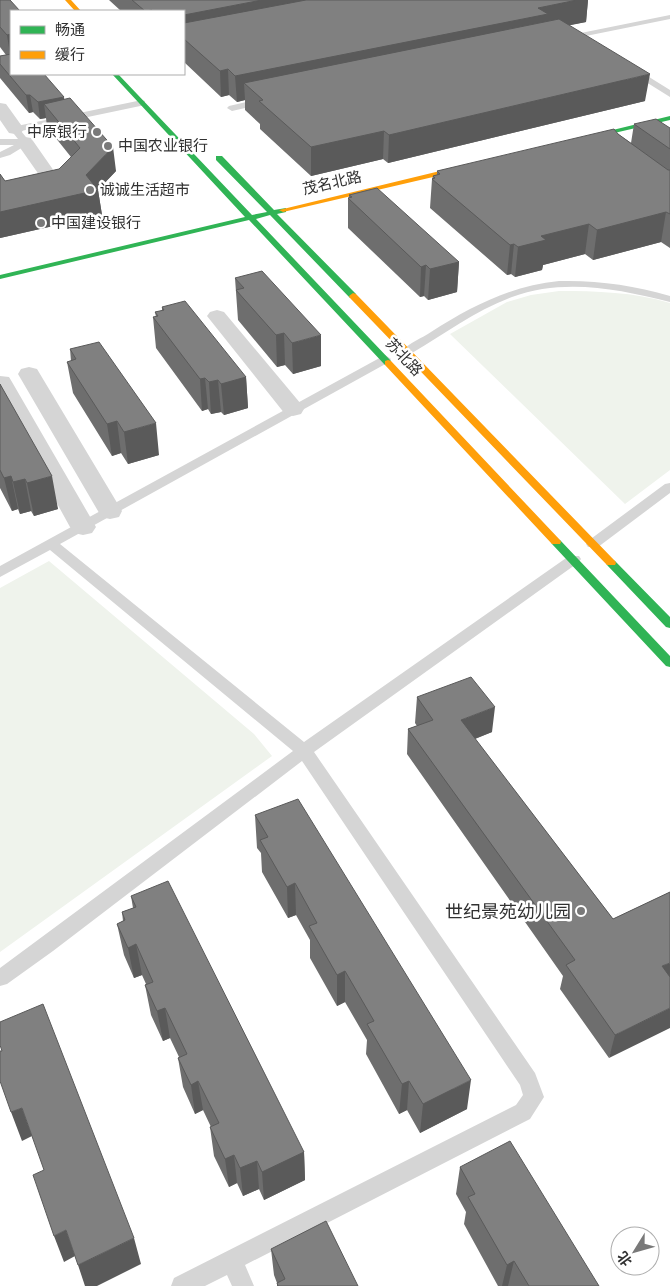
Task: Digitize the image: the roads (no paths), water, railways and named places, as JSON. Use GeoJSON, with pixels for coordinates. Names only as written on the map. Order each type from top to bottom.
{"type":"FeatureCollection","features":[{"type":"Feature","properties":{"kind":"main road"},"geometry":{"type":"LineString","coordinates":[[68,0],[77,10]]}},
{"type":"Feature","properties":{"kind":"main road","name":"苏北路"},"geometry":{"type":"LineString","coordinates":[[116,75],[670,663]]}},
{"type":"Feature","properties":{"kind":"main road"},"geometry":{"type":"LineString","coordinates":[[573,141],[670,118]]}},
{"type":"Feature","properties":{"kind":"main road","name":"苏北路"},"geometry":{"type":"LineString","coordinates":[[214,151],[670,624]]}},
{"type":"Feature","properties":{"kind":"main road","name":"茂名北路"},"geometry":{"type":"LineString","coordinates":[[0,277],[486,162]]}},
{"type":"Feature","properties":{"kind":"street"},"geometry":{"type":"LineString","coordinates":[[0,108],[48,175]]}},
{"type":"Feature","properties":{"kind":"street"},"geometry":{"type":"LineString","coordinates":[[217,316],[293,409]]}},
{"type":"Feature","properties":{"kind":"street"},"geometry":{"type":"LineString","coordinates":[[29,374],[110,511]]}},
{"type":"Feature","properties":{"kind":"street"},"geometry":{"type":"LineString","coordinates":[[1,382],[83,526]]}},
{"type":"Feature","properties":{"kind":"lane"},"geometry":{"type":"LineString","coordinates":[[560,40],[670,17]]}},
{"type":"Feature","properties":{"kind":"lane"},"geometry":{"type":"LineString","coordinates":[[579,36],[587,41]]}},
{"type":"Feature","properties":{"kind":"lane"},"geometry":{"type":"LineString","coordinates":[[629,67],[670,94]]}},
{"type":"Feature","properties":{"kind":"lane"},"geometry":{"type":"LineString","coordinates":[[232,108],[270,100]]}},
{"type":"Feature","properties":{"kind":"lane"},"geometry":{"type":"LineString","coordinates":[[0,142],[142,103]]}},
{"type":"Feature","properties":{"kind":"lane"},"geometry":{"type":"LineString","coordinates":[[641,125],[653,132]]}},
{"type":"Feature","properties":{"kind":"lane"},"geometry":{"type":"LineString","coordinates":[[0,155],[7,153],[20,136]]}},
{"type":"Feature","properties":{"kind":"lane"},"geometry":{"type":"LineString","coordinates":[[408,351],[470,314],[522,290],[546,285],[608,285],[670,299]]}},
{"type":"Feature","properties":{"kind":"lane"},"geometry":{"type":"LineString","coordinates":[[0,572],[385,359]]}},
{"type":"Feature","properties":{"kind":"lane"},"geometry":{"type":"LineString","coordinates":[[593,544],[670,487]]}},
{"type":"Feature","properties":{"kind":"lane"},"geometry":{"type":"LineString","coordinates":[[51,544],[304,751],[528,1080],[534,1097],[523,1112],[182,1286]]}},
{"type":"Feature","properties":{"kind":"lane"},"geometry":{"type":"LineString","coordinates":[[0,978],[55,939],[304,751],[574,559]]}},
{"type":"Feature","properties":{"kind":"lane"},"geometry":{"type":"LineString","coordinates":[[232,1260],[243,1286]]}},
{"type":"Feature","properties":{"kind":"place","name":"中原银行"},"geometry":{"type":"Point","coordinates":[97,132]}},
{"type":"Feature","properties":{"kind":"place","name":"中国农业银行"},"geometry":{"type":"Point","coordinates":[108,146]}},
{"type":"Feature","properties":{"kind":"place","name":"诚诚生活超市"},"geometry":{"type":"Point","coordinates":[90,190]}},
{"type":"Feature","properties":{"kind":"place","name":"中国建设银行"},"geometry":{"type":"Point","coordinates":[41,223]}},
{"type":"Feature","properties":{"kind":"place","name":"世纪景苑幼儿园"},"geometry":{"type":"Point","coordinates":[581,911]}}]}
